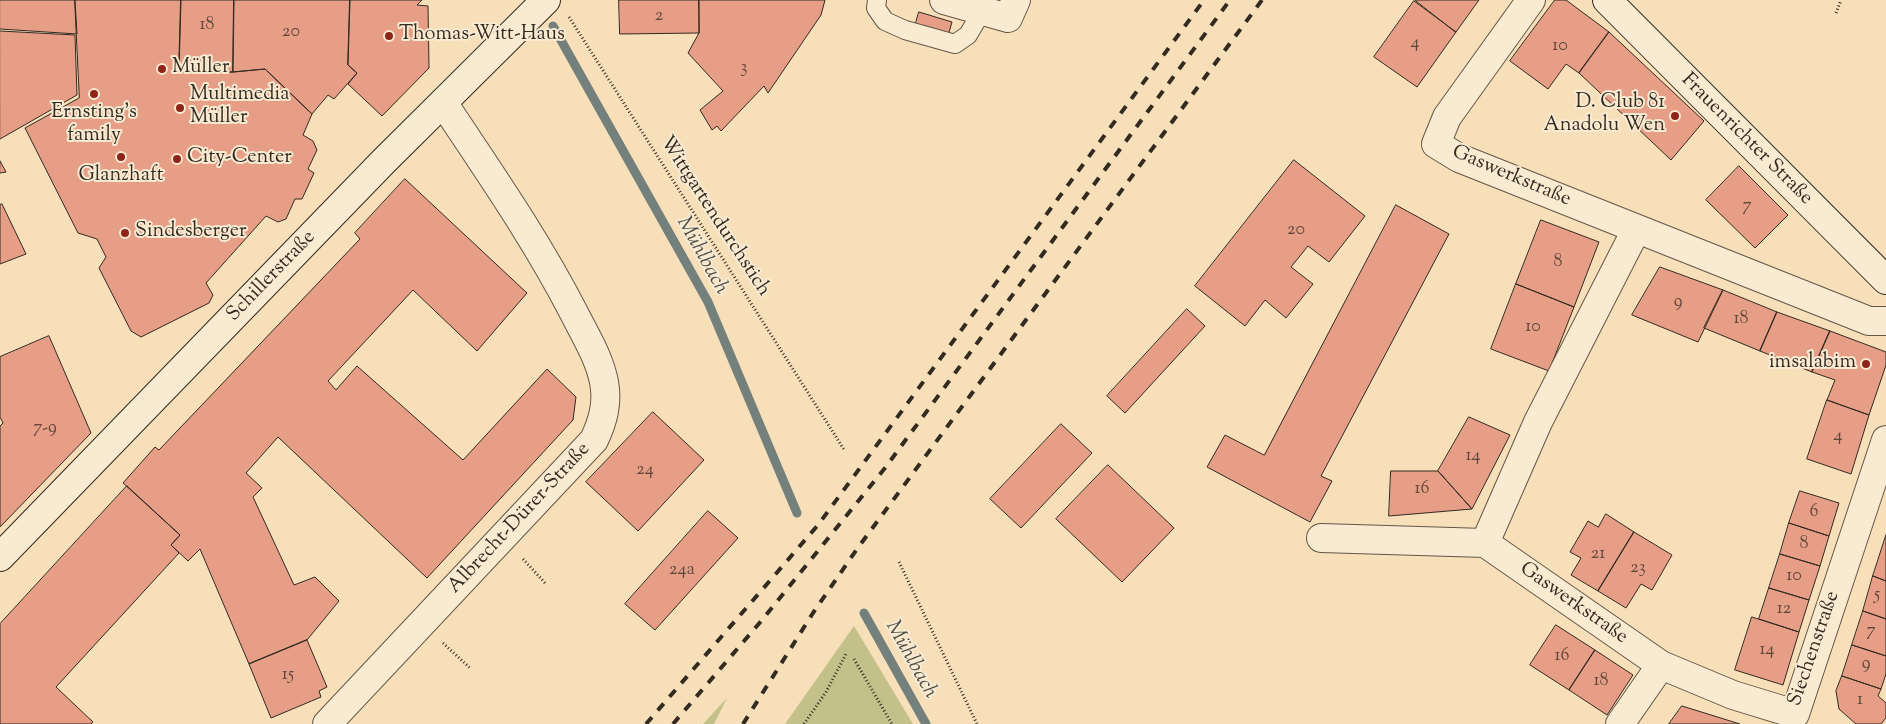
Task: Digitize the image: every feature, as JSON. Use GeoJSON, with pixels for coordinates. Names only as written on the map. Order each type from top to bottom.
{"type":"FeatureCollection","features":[{"type":"Feature","properties":{"kind":"street"},"geometry":{"type":"LineString","coordinates":[[944,0],[1008,18],[1016,0]]}},
{"type":"Feature","properties":{"kind":"street","name":"Gaswerkstraße"},"geometry":{"type":"LineString","coordinates":[[1531,0],[1447,117],[1436,144],[1459,158],[1636,230],[1869,321],[1886,321]]}},
{"type":"Feature","properties":{"kind":"street","name":"Frauenrichter Straße"},"geometry":{"type":"LineString","coordinates":[[1607,0],[1886,280]]}},
{"type":"Feature","properties":{"kind":"street","name":"Schillerstraße"},"geometry":{"type":"LineString","coordinates":[[0,557],[383,162],[554,4]]}},
{"type":"Feature","properties":{"kind":"street","name":"Albrecht-Dürer-Straße"},"geometry":{"type":"LineString","coordinates":[[327,724],[594,440],[602,424],[606,402],[604,382],[595,354],[552,271],[444,104]]}},
{"type":"Feature","properties":{"kind":"street"},"geometry":{"type":"LineString","coordinates":[[1321,538],[1485,543],[1538,422],[1636,230]]}},
{"type":"Feature","properties":{"kind":"street","name":"Siechenstraße"},"geometry":{"type":"LineString","coordinates":[[1661,665],[1733,695],[1800,719],[1886,440]]}},
{"type":"Feature","properties":{"kind":"street","name":"Gaswerkstraße"},"geometry":{"type":"LineString","coordinates":[[1485,543],[1661,665]]}},
{"type":"Feature","properties":{"kind":"street"},"geometry":{"type":"LineString","coordinates":[[1620,724],[1661,665]]}},
{"type":"Feature","properties":{"kind":"lane"},"geometry":{"type":"LineString","coordinates":[[877,0],[876,8],[885,21],[905,30],[955,44],[968,35],[982,11]]}},
{"type":"Feature","properties":{"kind":"path"},"geometry":{"type":"LineString","coordinates":[[1836,13],[1841,0]]}},
{"type":"Feature","properties":{"kind":"path","name":"Wittgartendurchstich"},"geometry":{"type":"LineString","coordinates":[[554,4],[846,450]]}},
{"type":"Feature","properties":{"kind":"path"},"geometry":{"type":"LineString","coordinates":[[899,562],[977,724]]}},
{"type":"Feature","properties":{"kind":"path"},"geometry":{"type":"LineString","coordinates":[[421,624],[470,668]]}},
{"type":"Feature","properties":{"kind":"path"},"geometry":{"type":"LineString","coordinates":[[804,724],[826,692],[846,654]]}},
{"type":"Feature","properties":{"kind":"path"},"geometry":{"type":"LineString","coordinates":[[854,659],[892,724]]}},
{"type":"Feature","properties":{"kind":"shaded area"},"geometry":{"type":"Polygon","coordinates":[[[854,626],[913,724],[785,724],[854,626]]]}},
{"type":"Feature","properties":{"kind":"shaded area"},"geometry":{"type":"Polygon","coordinates":[[[727,698],[714,724],[703,724],[727,698]]]}},
{"type":"Feature","properties":{"kind":"building"},"geometry":{"type":"Polygon","coordinates":[[[0,0],[75,0],[77,34],[0,29],[0,0]]]}},
{"type":"Feature","properties":{"kind":"building","name":"City-Center"},"geometry":{"type":"Polygon","coordinates":[[[75,0],[181,0],[179,72],[233,72],[265,69],[312,114],[303,135],[313,141],[317,150],[308,169],[314,173],[302,199],[295,199],[286,219],[278,222],[266,216],[206,283],[213,295],[209,303],[141,337],[131,331],[99,268],[106,257],[97,239],[78,233],[25,128],[79,98],[75,0]]]}},
{"type":"Feature","properties":{"kind":"building"},"geometry":{"type":"Polygon","coordinates":[[[181,0],[234,0],[233,72],[179,72],[181,0]]]}},
{"type":"Feature","properties":{"kind":"building"},"geometry":{"type":"Polygon","coordinates":[[[234,0],[350,0],[348,65],[357,73],[334,99],[328,95],[312,114],[265,69],[233,72],[234,0]]]}},
{"type":"Feature","properties":{"kind":"building","name":"Thomas-Witt-Haus"},"geometry":{"type":"Polygon","coordinates":[[[350,0],[422,0],[417,5],[428,6],[429,68],[382,116],[348,84],[357,73],[348,65],[350,0]]]}},
{"type":"Feature","properties":{"kind":"building"},"geometry":{"type":"Polygon","coordinates":[[[619,0],[699,0],[699,33],[620,34],[619,0]]]}},
{"type":"Feature","properties":{"kind":"building"},"geometry":{"type":"Polygon","coordinates":[[[699,0],[825,0],[821,15],[768,93],[764,86],[721,131],[717,126],[712,130],[700,110],[723,91],[688,53],[699,33],[699,0]]]}},
{"type":"Feature","properties":{"kind":"building"},"geometry":{"type":"Polygon","coordinates":[[[1415,0],[1479,0],[1456,32],[1415,0]]]}},
{"type":"Feature","properties":{"kind":"building"},"geometry":{"type":"Polygon","coordinates":[[[1555,0],[1566,0],[1609,32],[1579,73],[1566,64],[1548,89],[1510,61],[1555,0]]]}},
{"type":"Feature","properties":{"kind":"building"},"geometry":{"type":"Polygon","coordinates":[[[1414,1],[1456,32],[1417,87],[1374,57],[1414,1]]]}},
{"type":"Feature","properties":{"kind":"building"},"geometry":{"type":"Polygon","coordinates":[[[919,12],[952,22],[944,50],[911,41],[919,12]]]}},
{"type":"Feature","properties":{"kind":"building"},"geometry":{"type":"Polygon","coordinates":[[[0,31],[75,35],[77,95],[0,139],[0,31]]]}},
{"type":"Feature","properties":{"kind":"building"},"geometry":{"type":"Polygon","coordinates":[[[1609,32],[1704,121],[1671,160],[1579,73],[1609,32]]]}},
{"type":"Feature","properties":{"kind":"building"},"geometry":{"type":"Polygon","coordinates":[[[1294,160],[1365,216],[1329,262],[1308,246],[1291,267],[1313,284],[1286,318],[1265,300],[1245,326],[1195,286],[1294,160]]]}},
{"type":"Feature","properties":{"kind":"building"},"geometry":{"type":"Polygon","coordinates":[[[0,161],[6,172],[0,173],[0,161]]]}},
{"type":"Feature","properties":{"kind":"building"},"geometry":{"type":"Polygon","coordinates":[[[1739,166],[1788,215],[1755,248],[1706,200],[1739,166]]]}},
{"type":"Feature","properties":{"kind":"building"},"geometry":{"type":"Polygon","coordinates":[[[405,179],[527,293],[477,351],[413,290],[328,381],[336,390],[357,366],[463,460],[547,369],[576,397],[573,420],[427,578],[278,437],[246,473],[262,488],[253,497],[294,585],[315,577],[339,601],[307,640],[249,664],[200,549],[188,561],[171,545],[180,535],[123,483],[155,447],[159,450],[360,239],[355,233],[405,179]]]}},
{"type":"Feature","properties":{"kind":"building"},"geometry":{"type":"Polygon","coordinates":[[[2,204],[26,254],[0,264],[0,205],[2,204]]]}},
{"type":"Feature","properties":{"kind":"building"},"geometry":{"type":"Polygon","coordinates":[[[1396,205],[1449,234],[1321,476],[1332,481],[1310,522],[1207,467],[1225,435],[1264,455],[1396,205]]]}},
{"type":"Feature","properties":{"kind":"building"},"geometry":{"type":"Polygon","coordinates":[[[1541,220],[1599,242],[1574,307],[1516,284],[1541,220]]]}},
{"type":"Feature","properties":{"kind":"building"},"geometry":{"type":"Polygon","coordinates":[[[1660,267],[1723,290],[1698,342],[1632,315],[1660,267]]]}},
{"type":"Feature","properties":{"kind":"building"},"geometry":{"type":"Polygon","coordinates":[[[1516,284],[1574,307],[1549,371],[1491,349],[1516,284]]]}},
{"type":"Feature","properties":{"kind":"building"},"geometry":{"type":"Polygon","coordinates":[[[1723,290],[1777,312],[1760,351],[1704,328],[1723,290]]]}},
{"type":"Feature","properties":{"kind":"building"},"geometry":{"type":"Polygon","coordinates":[[[1187,309],[1205,326],[1125,413],[1107,396],[1187,309]]]}},
{"type":"Feature","properties":{"kind":"building"},"geometry":{"type":"Polygon","coordinates":[[[1777,312],[1830,331],[1812,372],[1760,351],[1777,312]]]}},
{"type":"Feature","properties":{"kind":"building"},"geometry":{"type":"Polygon","coordinates":[[[1830,331],[1886,352],[1886,365],[1869,415],[1827,400],[1835,380],[1812,372],[1830,331]]]}},
{"type":"Feature","properties":{"kind":"building"},"geometry":{"type":"Polygon","coordinates":[[[49,336],[91,433],[0,527],[0,426],[3,423],[0,417],[0,357],[49,336]]]}},
{"type":"Feature","properties":{"kind":"building"},"geometry":{"type":"Polygon","coordinates":[[[1827,400],[1869,415],[1851,474],[1807,459],[1827,400]]]}},
{"type":"Feature","properties":{"kind":"building"},"geometry":{"type":"Polygon","coordinates":[[[653,412],[704,460],[638,531],[586,482],[653,412]]]}},
{"type":"Feature","properties":{"kind":"building"},"geometry":{"type":"Polygon","coordinates":[[[1469,417],[1510,435],[1472,509],[1438,471],[1469,417]]]}},
{"type":"Feature","properties":{"kind":"building"},"geometry":{"type":"Polygon","coordinates":[[[1061,424],[1092,453],[1021,528],[990,499],[1061,424]]]}},
{"type":"Feature","properties":{"kind":"building"},"geometry":{"type":"Polygon","coordinates":[[[1108,465],[1174,528],[1122,582],[1056,519],[1108,465]]]}},
{"type":"Feature","properties":{"kind":"building"},"geometry":{"type":"Polygon","coordinates":[[[1391,471],[1438,471],[1472,509],[1389,516],[1391,471]]]}},
{"type":"Feature","properties":{"kind":"building"},"geometry":{"type":"Polygon","coordinates":[[[127,486],[180,535],[171,545],[179,553],[56,687],[93,722],[91,724],[0,724],[0,624],[127,486]]]}},
{"type":"Feature","properties":{"kind":"building"},"geometry":{"type":"Polygon","coordinates":[[[1800,491],[1839,503],[1829,536],[1789,523],[1800,491]]]}},
{"type":"Feature","properties":{"kind":"building"},"geometry":{"type":"Polygon","coordinates":[[[708,511],[738,538],[655,630],[625,604],[708,511]]]}},
{"type":"Feature","properties":{"kind":"building"},"geometry":{"type":"Polygon","coordinates":[[[1606,514],[1634,532],[1598,591],[1571,575],[1581,558],[1570,552],[1588,521],[1598,527],[1606,514]]]}},
{"type":"Feature","properties":{"kind":"building"},"geometry":{"type":"Polygon","coordinates":[[[1789,523],[1829,536],[1820,566],[1780,554],[1789,523]]]}},
{"type":"Feature","properties":{"kind":"building"},"geometry":{"type":"Polygon","coordinates":[[[1634,532],[1672,555],[1652,590],[1641,584],[1626,608],[1598,591],[1634,532]]]}},
{"type":"Feature","properties":{"kind":"building"},"geometry":{"type":"Polygon","coordinates":[[[1886,535],[1886,581],[1873,576],[1886,535]]]}},
{"type":"Feature","properties":{"kind":"building"},"geometry":{"type":"Polygon","coordinates":[[[1780,554],[1820,566],[1809,600],[1769,588],[1780,554]]]}},
{"type":"Feature","properties":{"kind":"building"},"geometry":{"type":"Polygon","coordinates":[[[1873,576],[1886,581],[1886,619],[1863,611],[1873,576]]]}},
{"type":"Feature","properties":{"kind":"building"},"geometry":{"type":"Polygon","coordinates":[[[1769,588],[1809,600],[1799,632],[1759,619],[1769,588]]]}},
{"type":"Feature","properties":{"kind":"building"},"geometry":{"type":"Polygon","coordinates":[[[1863,611],[1886,619],[1886,656],[1852,645],[1863,611]]]}},
{"type":"Feature","properties":{"kind":"building"},"geometry":{"type":"Polygon","coordinates":[[[1752,617],[1799,632],[1783,685],[1735,670],[1752,617]]]}},
{"type":"Feature","properties":{"kind":"building"},"geometry":{"type":"Polygon","coordinates":[[[1556,625],[1595,650],[1569,690],[1530,665],[1556,625]]]}},
{"type":"Feature","properties":{"kind":"building"},"geometry":{"type":"Polygon","coordinates":[[[307,640],[327,687],[319,691],[321,697],[271,718],[249,664],[307,640]]]}},
{"type":"Feature","properties":{"kind":"building"},"geometry":{"type":"Polygon","coordinates":[[[1852,645],[1886,656],[1886,674],[1881,689],[1842,676],[1852,645]]]}},
{"type":"Feature","properties":{"kind":"building"},"geometry":{"type":"Polygon","coordinates":[[[1595,650],[1633,675],[1607,715],[1569,690],[1595,650]]]}},
{"type":"Feature","properties":{"kind":"building"},"geometry":{"type":"Polygon","coordinates":[[[1842,676],[1881,689],[1878,696],[1886,703],[1886,718],[1881,724],[1856,724],[1839,709],[1836,691],[1842,676]]]}},
{"type":"Feature","properties":{"kind":"building"},"geometry":{"type":"Polygon","coordinates":[[[1682,706],[1740,724],[1669,724],[1682,706]]]}},
{"type":"Feature","properties":{"kind":"waterway","name":"Mühlbach"},"geometry":{"type":"LineString","coordinates":[[553,26],[708,302],[797,513]]}},
{"type":"Feature","properties":{"kind":"waterway","name":"Mühlbach"},"geometry":{"type":"LineString","coordinates":[[864,613],[926,724]]}},
{"type":"Feature","properties":{"kind":"railway"},"geometry":{"type":"LineString","coordinates":[[646,724],[818,525],[1204,0]]}},
{"type":"Feature","properties":{"kind":"railway"},"geometry":{"type":"LineString","coordinates":[[673,724],[762,620],[885,468],[1230,0]]}},
{"type":"Feature","properties":{"kind":"railway"},"geometry":{"type":"LineString","coordinates":[[743,724],[813,613],[857,549],[1262,0]]}},
{"type":"Feature","properties":{"kind":"place","name":"Thomas-Witt-Haus"},"geometry":{"type":"Point","coordinates":[389,36]}},
{"type":"Feature","properties":{"kind":"place","name":"Müller"},"geometry":{"type":"Point","coordinates":[162,69]}},
{"type":"Feature","properties":{"kind":"place","name":"Ernsting's family"},"geometry":{"type":"Point","coordinates":[94,94]}},
{"type":"Feature","properties":{"kind":"place","name":"Multimedia Müller"},"geometry":{"type":"Point","coordinates":[180,108]}},
{"type":"Feature","properties":{"kind":"place","name":"D. Club 81 Anadolu Wen"},"geometry":{"type":"Point","coordinates":[1675,116]}},
{"type":"Feature","properties":{"kind":"place","name":"Glanzhaft"},"geometry":{"type":"Point","coordinates":[121,157]}},
{"type":"Feature","properties":{"kind":"place","name":"City-Center"},"geometry":{"type":"Point","coordinates":[177,159]}},
{"type":"Feature","properties":{"kind":"place","name":"Sindesberger"},"geometry":{"type":"Point","coordinates":[125,233]}},
{"type":"Feature","properties":{"kind":"place","name":"imsalabim"},"geometry":{"type":"Point","coordinates":[1866,364]}}]}
